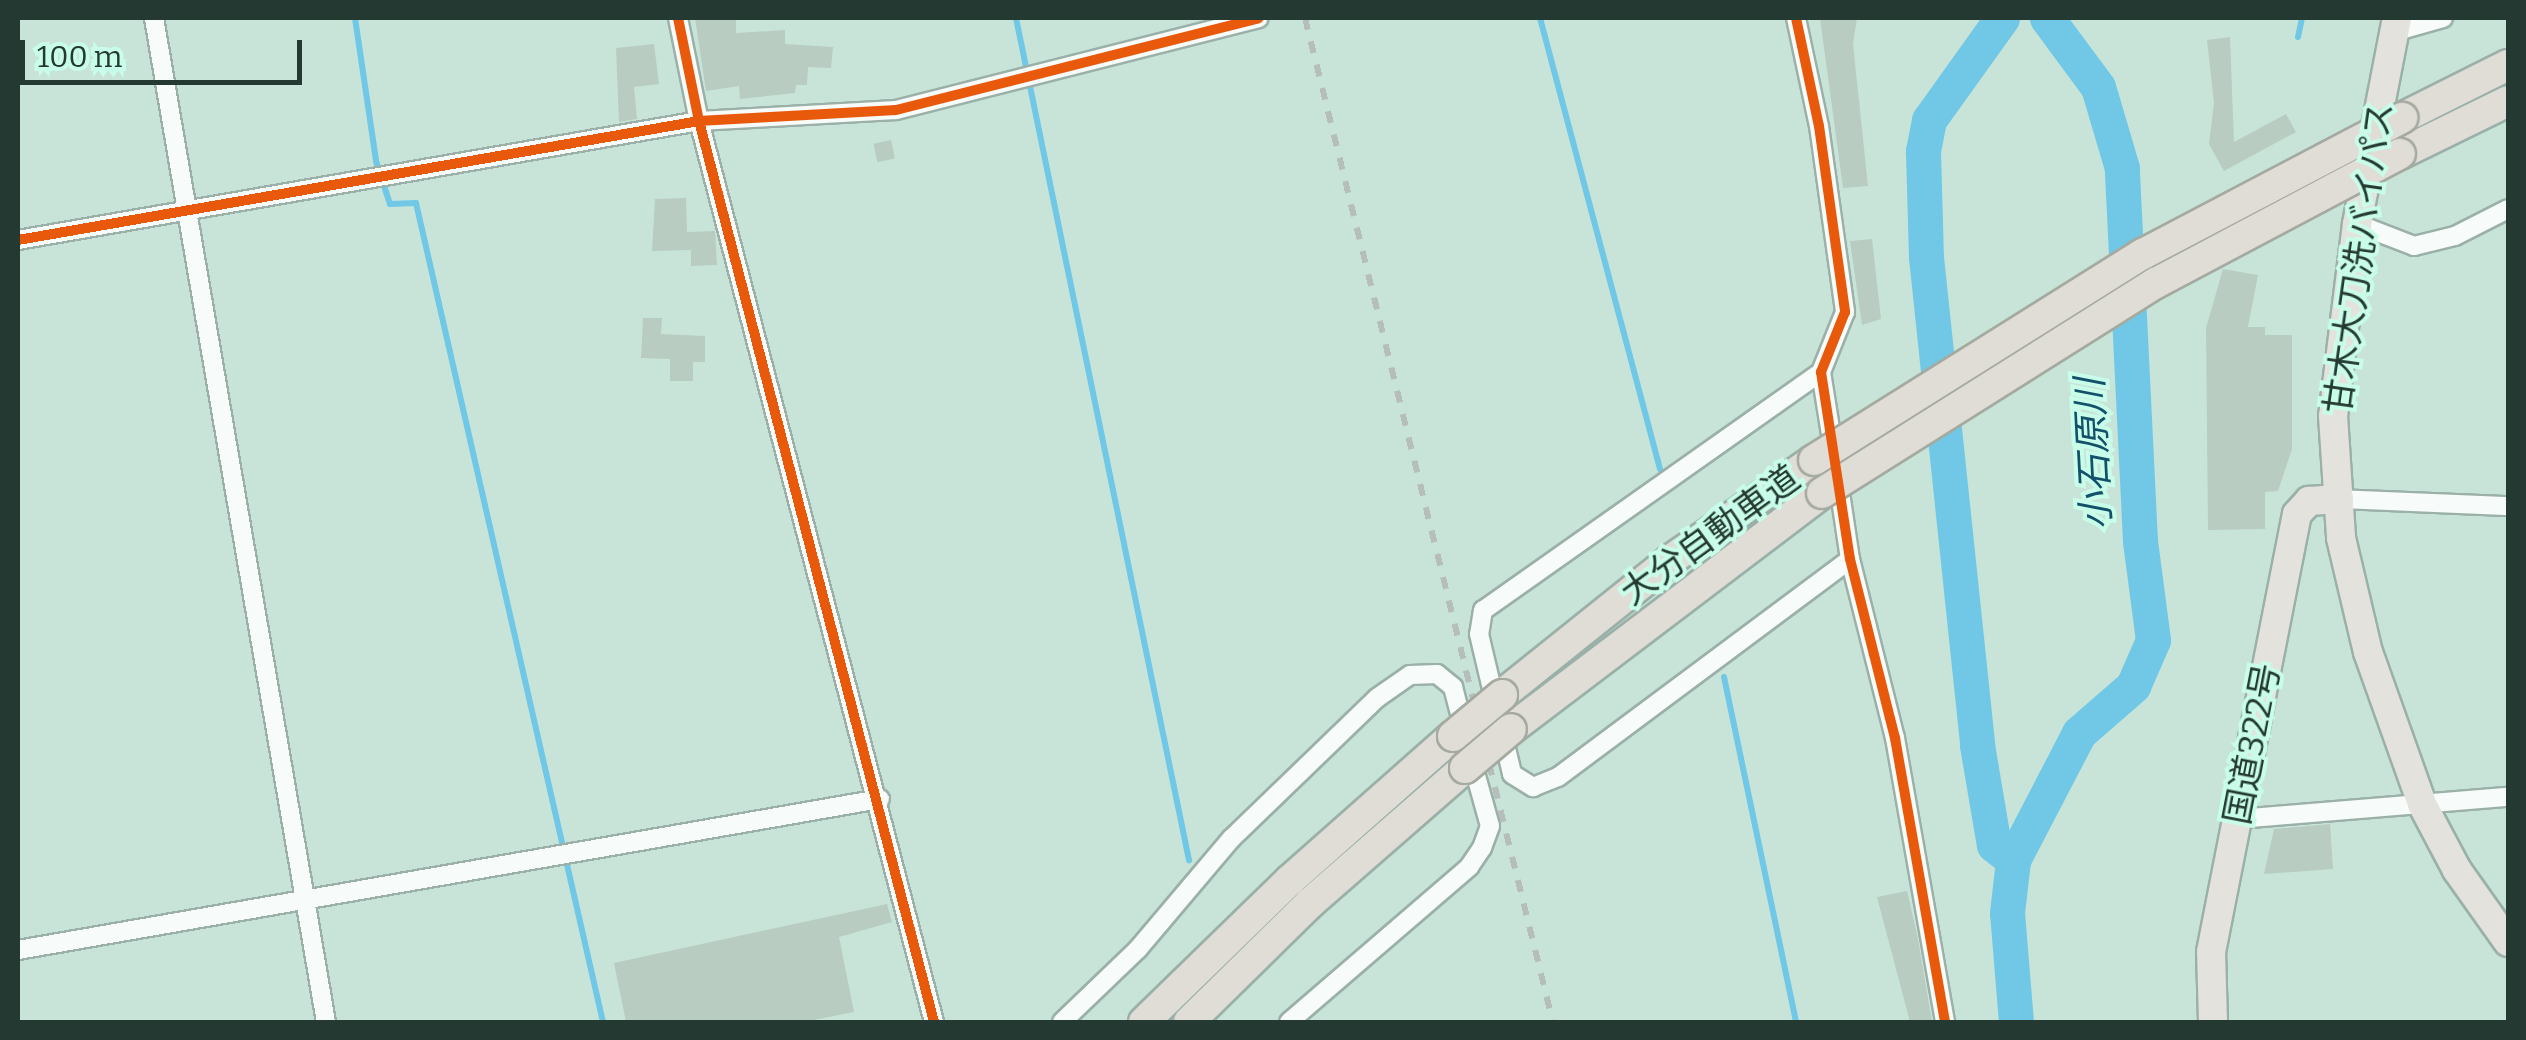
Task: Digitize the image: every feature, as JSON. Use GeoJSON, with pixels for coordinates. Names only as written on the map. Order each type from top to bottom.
{"type":"FeatureCollection","features":[{"type":"Feature","properties":{"kind":"highway","name":"甘木大刀洗バイパス"},"geometry":{"type":"LineString","coordinates":[[2396,25],[2357,224],[2333,416],[2340,538],[2368,652],[2422,804],[2457,870],[2508,942]]}},
{"type":"Feature","properties":{"kind":"highway","name":"大分自動車道"},"geometry":{"type":"LineString","coordinates":[[1144,1022],[1290,880],[1452,736],[1669,561],[1814,460],[2143,254],[2508,65]]}},
{"type":"Feature","properties":{"kind":"highway","name":"大分自動車道"},"geometry":{"type":"LineString","coordinates":[[1189,1022],[1310,903],[1511,729],[1822,493],[2156,283],[2508,101]]}},
{"type":"Feature","properties":{"kind":"highway","name":"国道322号"},"geometry":{"type":"LineString","coordinates":[[2212,1022],[2212,952],[2297,514],[2309,501],[2339,499]]}},
{"type":"Feature","properties":{"kind":"street"},"geometry":{"type":"LineString","coordinates":[[154,18],[326,1022]]}},
{"type":"Feature","properties":{"kind":"street"},"geometry":{"type":"LineString","coordinates":[[678,18],[698,121],[880,800],[934,1022]]}},
{"type":"Feature","properties":{"kind":"street"},"geometry":{"type":"LineString","coordinates":[[18,240],[698,121],[896,110],[1259,18]]}},
{"type":"Feature","properties":{"kind":"street"},"geometry":{"type":"LineString","coordinates":[[1796,18],[1845,312],[1822,372],[1850,559],[1894,738],[1944,1022]]}},
{"type":"Feature","properties":{"kind":"street"},"geometry":{"type":"LineString","coordinates":[[2396,25],[2442,18]]}},
{"type":"Feature","properties":{"kind":"street"},"geometry":{"type":"LineString","coordinates":[[2357,224],[2414,246],[2455,236],[2508,209]]}},
{"type":"Feature","properties":{"kind":"street"},"geometry":{"type":"LineString","coordinates":[[1822,372],[1482,610],[1479,634],[1512,774],[1533,787],[1558,776],[1850,559]]}},
{"type":"Feature","properties":{"kind":"street"},"geometry":{"type":"LineString","coordinates":[[2339,499],[2508,506]]}},
{"type":"Feature","properties":{"kind":"street"},"geometry":{"type":"LineString","coordinates":[[1062,1022],[1138,948],[1231,839],[1377,698],[1410,675],[1437,674],[1452,687],[1490,826],[1482,848],[1468,867],[1289,1022]]}},
{"type":"Feature","properties":{"kind":"street"},"geometry":{"type":"LineString","coordinates":[[2238,819],[2508,796]]}},
{"type":"Feature","properties":{"kind":"street"},"geometry":{"type":"LineString","coordinates":[[18,950],[880,800]]}},
{"type":"Feature","properties":{"kind":"building"},"geometry":{"type":"Polygon","coordinates":[[[695,18],[736,18],[736,33],[785,30],[785,44],[833,47],[831,68],[808,67],[807,85],[796,85],[795,93],[740,99],[739,86],[706,91],[695,18]]]}},
{"type":"Feature","properties":{"kind":"building"},"geometry":{"type":"Polygon","coordinates":[[[1820,18],[1857,18],[1853,44],[1868,186],[1843,188],[1820,18]]]}},
{"type":"Feature","properties":{"kind":"building"},"geometry":{"type":"Polygon","coordinates":[[[2230,37],[2234,142],[2286,114],[2296,132],[2224,171],[2209,144],[2214,103],[2207,40],[2230,37]]]}},
{"type":"Feature","properties":{"kind":"building"},"geometry":{"type":"Polygon","coordinates":[[[654,44],[659,84],[634,87],[637,119],[619,122],[616,48],[654,44]]]}},
{"type":"Feature","properties":{"kind":"building"},"geometry":{"type":"Polygon","coordinates":[[[891,140],[895,159],[877,162],[873,144],[891,140]]]}},
{"type":"Feature","properties":{"kind":"building"},"geometry":{"type":"Polygon","coordinates":[[[686,198],[687,232],[715,231],[717,265],[691,266],[691,250],[652,251],[655,199],[686,198]]]}},
{"type":"Feature","properties":{"kind":"building"},"geometry":{"type":"Polygon","coordinates":[[[1872,239],[1881,319],[1862,325],[1850,241],[1872,239]]]}},
{"type":"Feature","properties":{"kind":"building"},"geometry":{"type":"Polygon","coordinates":[[[2223,269],[2258,275],[2248,327],[2265,327],[2265,335],[2292,335],[2292,449],[2278,491],[2265,492],[2265,529],[2208,530],[2206,328],[2223,269]]]}},
{"type":"Feature","properties":{"kind":"building"},"geometry":{"type":"Polygon","coordinates":[[[643,318],[662,318],[661,334],[705,336],[705,362],[693,362],[693,381],[670,381],[670,359],[641,358],[643,318]]]}},
{"type":"Feature","properties":{"kind":"building"},"geometry":{"type":"Polygon","coordinates":[[[2330,824],[2333,869],[2264,874],[2274,829],[2330,824]]]}},
{"type":"Feature","properties":{"kind":"building"},"geometry":{"type":"Polygon","coordinates":[[[1907,891],[1932,1022],[1910,1022],[1877,897],[1907,891]]]}},
{"type":"Feature","properties":{"kind":"building"},"geometry":{"type":"Polygon","coordinates":[[[887,904],[892,922],[839,937],[854,1012],[804,1022],[626,1022],[614,963],[887,904]]]}},
{"type":"Feature","properties":{"kind":"waterway"},"geometry":{"type":"LineString","coordinates":[[355,18],[376,161],[390,204],[416,203],[603,1022]]}},
{"type":"Feature","properties":{"kind":"waterway"},"geometry":{"type":"LineString","coordinates":[[1016,18],[1189,860]]}},
{"type":"Feature","properties":{"kind":"waterway"},"geometry":{"type":"LineString","coordinates":[[1540,18],[1660,469]]}},
{"type":"Feature","properties":{"kind":"waterway","name":"小石原川"},"geometry":{"type":"LineString","coordinates":[[2002,18],[1929,120],[1923,151],[1926,257],[1977,745],[1994,845],[2013,860]]}},
{"type":"Feature","properties":{"kind":"waterway","name":"小石原川"},"geometry":{"type":"LineString","coordinates":[[2016,1022],[2007,913],[2013,860],[2079,733],[2133,686],[2153,640],[2140,541],[2122,168],[2098,87],[2047,18]]}},
{"type":"Feature","properties":{"kind":"waterway"},"geometry":{"type":"LineString","coordinates":[[2298,37],[2302,18]]}},
{"type":"Feature","properties":{"kind":"waterway"},"geometry":{"type":"LineString","coordinates":[[1724,677],[1796,1022]]}},
{"type":"Feature","properties":{"kind":"railway"},"geometry":{"type":"LineString","coordinates":[[1305,18],[1553,1022]]}},
{"type":"Feature","properties":{"kind":"cycle path"},"geometry":{"type":"LineString","coordinates":[[678,18],[699,121],[934,1022]]}},
{"type":"Feature","properties":{"kind":"cycle path"},"geometry":{"type":"LineString","coordinates":[[18,240],[699,121],[896,110],[1259,18]]}},
{"type":"Feature","properties":{"kind":"cycle path"},"geometry":{"type":"LineString","coordinates":[[1796,18],[1819,126],[1845,312],[1821,372],[1850,559],[1895,738],[1945,1022]]}}]}
